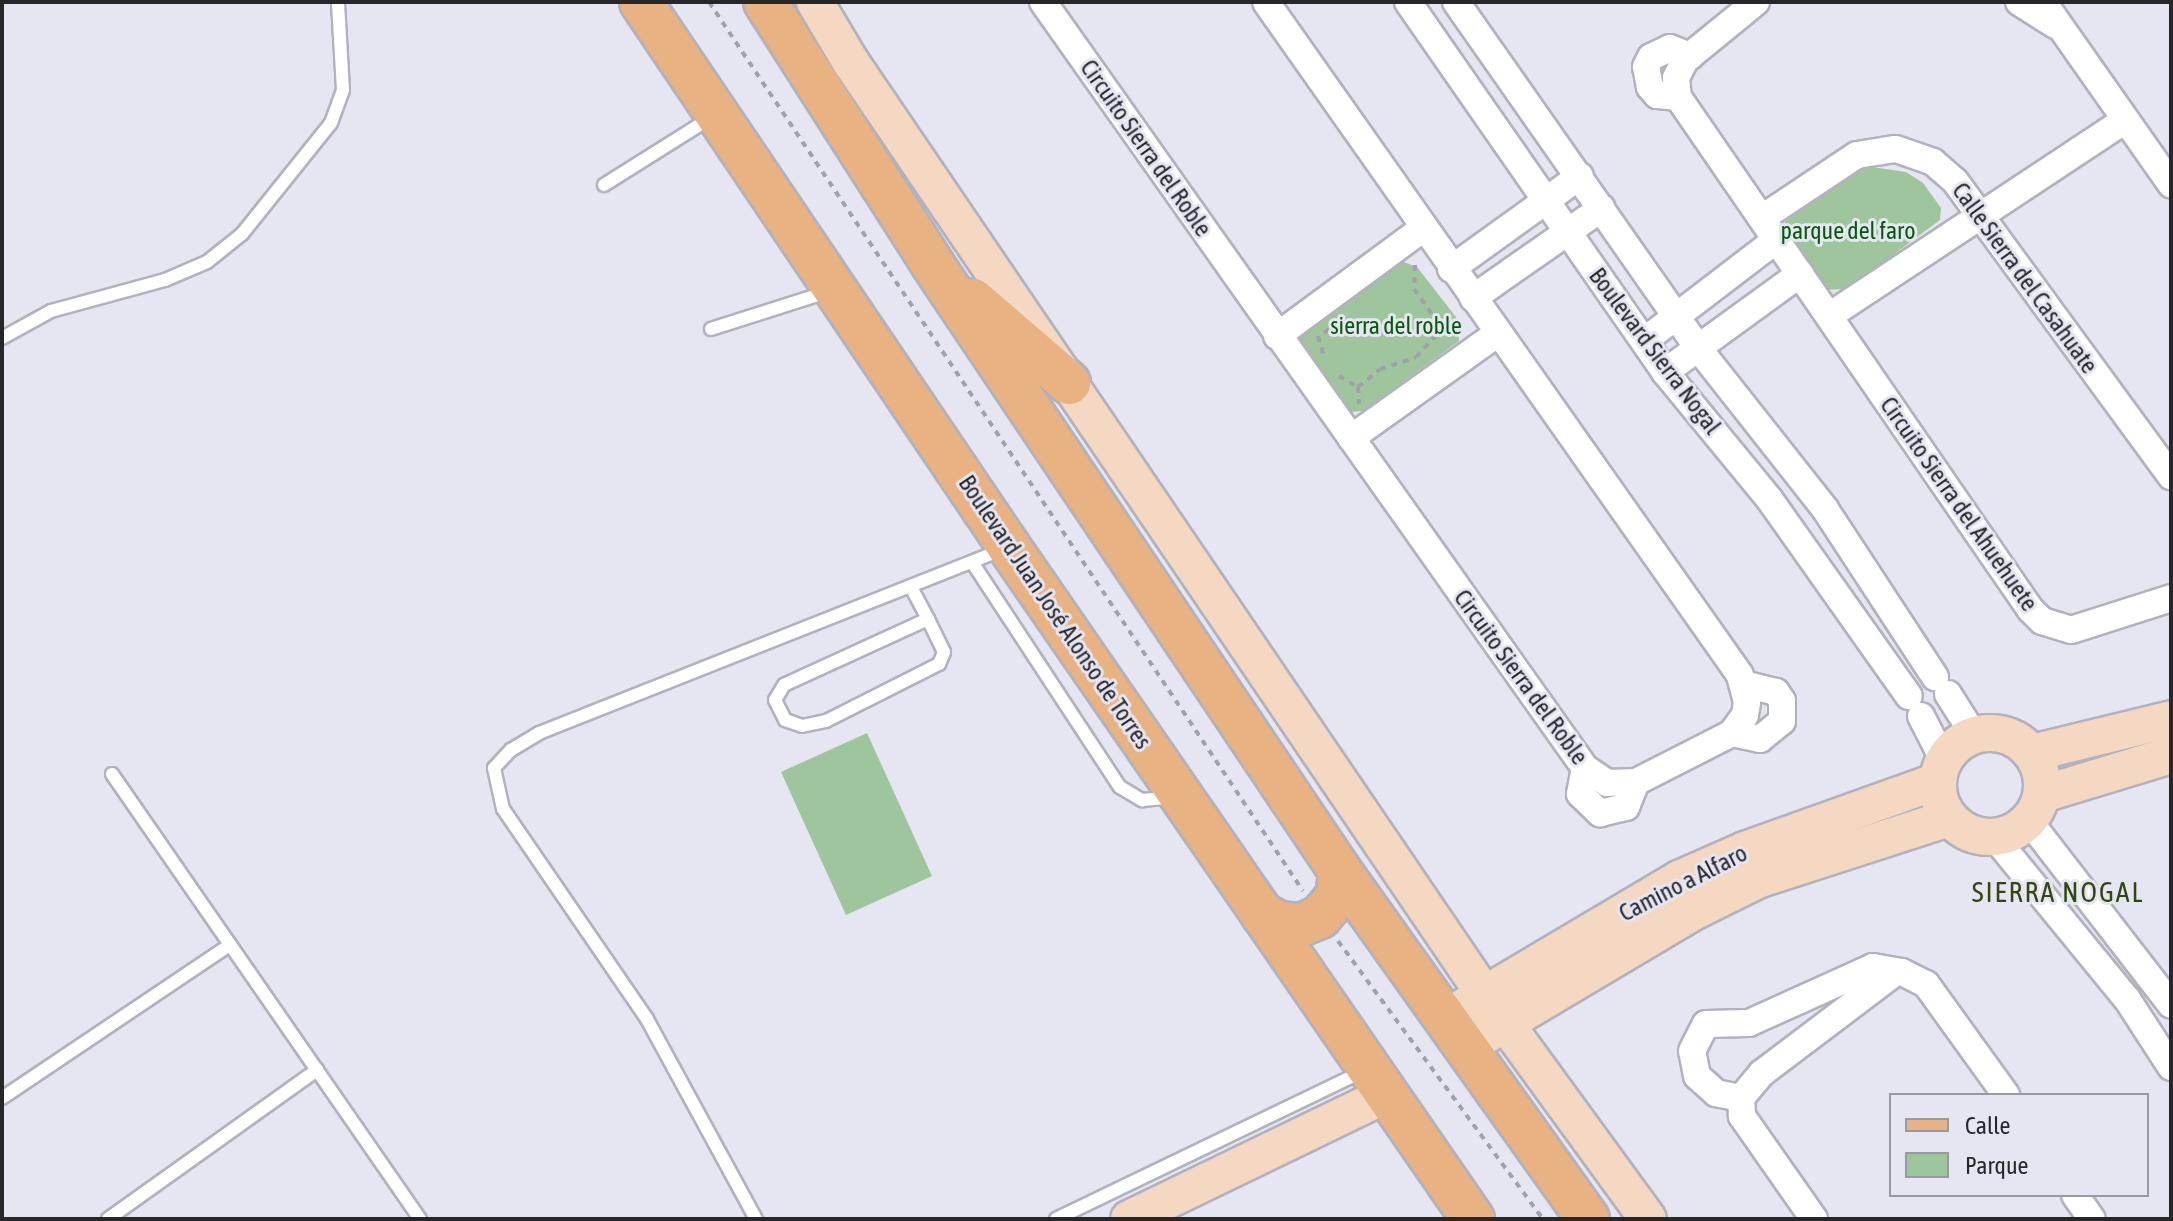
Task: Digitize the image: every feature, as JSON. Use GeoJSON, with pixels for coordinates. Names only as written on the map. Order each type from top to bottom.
{"type":"FeatureCollection","features":[{"type":"Feature","properties":{"kind":"main road","name":"Boulevard Juan José Alonso de Torres"},"geometry":{"type":"LineString","coordinates":[[641,2],[718,113],[833,290],[990,555],[1181,797],[1473,1219]]}},
{"type":"Feature","properties":{"kind":"main road"},"geometry":{"type":"LineString","coordinates":[[765,2],[933,265],[1340,871],[1588,1219]]}},
{"type":"Feature","properties":{"kind":"main road"},"geometry":{"type":"LineString","coordinates":[[933,265],[1069,383]]}},
{"type":"Feature","properties":{"kind":"main road"},"geometry":{"type":"LineString","coordinates":[[1262,914],[1280,923],[1301,925],[1320,917],[1337,897],[1340,871]]}},
{"type":"Feature","properties":{"kind":"street"},"geometry":{"type":"LineString","coordinates":[[815,2],[1069,383],[1484,994],[1648,1219]]}},
{"type":"Feature","properties":{"kind":"street","name":"Circuito Sierra del Roble"},"geometry":{"type":"LineString","coordinates":[[1043,2],[1585,768],[1607,783],[1636,782],[1732,733]]}},
{"type":"Feature","properties":{"kind":"street"},"geometry":{"type":"LineString","coordinates":[[1266,2],[1422,229],[1745,684],[1745,715],[1732,733],[1760,739],[1782,721],[1776,692],[1745,684]]}},
{"type":"Feature","properties":{"kind":"street","name":"Boulevard Sierra Nogal"},"geometry":{"type":"LineString","coordinates":[[1408,2],[1665,372],[1770,500],[1915,706],[1941,771]]}},
{"type":"Feature","properties":{"kind":"street","name":"Boulevard Sierra Nogal"},"geometry":{"type":"LineString","coordinates":[[1456,2],[1698,348],[1825,509],[1974,735]]}},
{"type":"Feature","properties":{"kind":"street","name":"Circuito Sierra del Ahuehuete"},"geometry":{"type":"LineString","coordinates":[[1756,2],[1690,56],[1676,78],[1678,97],[1829,316],[2042,621],[2056,628],[2085,629],[2171,598]]}},
{"type":"Feature","properties":{"kind":"street"},"geometry":{"type":"LineString","coordinates":[[2019,2],[2064,32]]}},
{"type":"Feature","properties":{"kind":"street"},"geometry":{"type":"LineString","coordinates":[[2043,2],[2171,184]]}},
{"type":"Feature","properties":{"kind":"street"},"geometry":{"type":"LineString","coordinates":[[1829,316],[2125,120]]}},
{"type":"Feature","properties":{"kind":"street","name":"Calle Sierra del Casahuate"},"geometry":{"type":"LineString","coordinates":[[1769,229],[1839,163],[1874,150],[1896,149],[1914,153],[1948,174],[2171,476]]}},
{"type":"Feature","properties":{"kind":"street"},"geometry":{"type":"LineString","coordinates":[[1451,269],[1580,176]]}},
{"type":"Feature","properties":{"kind":"street"},"geometry":{"type":"LineString","coordinates":[[1473,298],[1566,230],[1602,208]]}},
{"type":"Feature","properties":{"kind":"street"},"geometry":{"type":"LineString","coordinates":[[1277,336],[1422,229]]}},
{"type":"Feature","properties":{"kind":"street"},"geometry":{"type":"LineString","coordinates":[[1644,341],[1676,317],[1769,229]]}},
{"type":"Feature","properties":{"kind":"street"},"geometry":{"type":"LineString","coordinates":[[1665,372],[1800,274]]}},
{"type":"Feature","properties":{"kind":"street"},"geometry":{"type":"LineString","coordinates":[[1351,438],[1498,333]]}},
{"type":"Feature","properties":{"kind":"street"},"geometry":{"type":"LineString","coordinates":[[2171,719],[2032,753],[2006,735],[1974,735],[1941,771],[1949,818],[1969,833],[1995,838],[2127,999],[2171,1067]]}},
{"type":"Feature","properties":{"kind":"street"},"geometry":{"type":"LineString","coordinates":[[2032,753],[2036,808],[2171,1005]]}},
{"type":"Feature","properties":{"kind":"street"},"geometry":{"type":"LineString","coordinates":[[1995,838],[2036,808],[2171,755]]}},
{"type":"Feature","properties":{"kind":"street","name":"Camino a Alfaro"},"geometry":{"type":"LineString","coordinates":[[1454,1033],[1484,994],[1679,879],[1941,771]]}},
{"type":"Feature","properties":{"kind":"street","name":"Camino a Alfaro"},"geometry":{"type":"LineString","coordinates":[[1454,1033],[1506,1024],[1695,911],[1760,879],[1949,818]]}},
{"type":"Feature","properties":{"kind":"street"},"geometry":{"type":"LineString","coordinates":[[1741,1098],[1716,1093],[1697,1076],[1692,1051],[1706,1024],[1749,1023],[1852,973],[1873,967],[1926,984],[2005,1093]]}},
{"type":"Feature","properties":{"kind":"street"},"geometry":{"type":"LineString","coordinates":[[1814,1219],[1742,1116],[1741,1098],[1762,1073],[1894,973]]}},
{"type":"Feature","properties":{"kind":"street"},"geometry":{"type":"LineString","coordinates":[[1129,1219],[1376,1082]]}},
{"type":"Feature","properties":{"kind":"street"},"geometry":{"type":"LineString","coordinates":[[2076,1197],[2092,1219]]}},
{"type":"Feature","properties":{"kind":"lane"},"geometry":{"type":"LineString","coordinates":[[2,338],[51,311],[165,280],[207,262],[242,234],[331,123],[343,90],[338,2]]}},
{"type":"Feature","properties":{"kind":"lane"},"geometry":{"type":"LineString","coordinates":[[604,185],[718,113]]}},
{"type":"Feature","properties":{"kind":"lane"},"geometry":{"type":"LineString","coordinates":[[711,329],[833,290]]}},
{"type":"Feature","properties":{"kind":"lane"},"geometry":{"type":"LineString","coordinates":[[756,1219],[647,1019],[503,809],[494,768],[539,733],[990,555]]}},
{"type":"Feature","properties":{"kind":"lane"},"geometry":{"type":"LineString","coordinates":[[911,587],[928,619],[944,652],[939,664],[826,721],[802,726],[785,720],[775,700],[784,685],[928,619]]}},
{"type":"Feature","properties":{"kind":"lane"},"geometry":{"type":"LineString","coordinates":[[112,774],[420,1219]]}},
{"type":"Feature","properties":{"kind":"lane"},"geometry":{"type":"LineString","coordinates":[[2,1098],[230,945]]}},
{"type":"Feature","properties":{"kind":"lane"},"geometry":{"type":"LineString","coordinates":[[108,1219],[317,1070]]}},
{"type":"Feature","properties":{"kind":"lane"},"geometry":{"type":"LineString","coordinates":[[1056,1219],[1376,1082]]}},
{"type":"Feature","properties":{"kind":"path"},"geometry":{"type":"LineString","coordinates":[[709,2],[1320,917],[1543,1219]]}},
{"type":"Feature","properties":{"kind":"path"},"geometry":{"type":"LineString","coordinates":[[1415,265],[1414,289],[1455,348]]}},
{"type":"Feature","properties":{"kind":"path"},"geometry":{"type":"LineString","coordinates":[[1358,387],[1380,369],[1416,357],[1445,330],[1460,325]]}},
{"type":"Feature","properties":{"kind":"path"},"geometry":{"type":"LineString","coordinates":[[1311,335],[1322,341],[1328,366],[1358,387],[1363,411]]}},
{"type":"Feature","properties":{"kind":"green space","name":"parque del faro"},"geometry":{"type":"Polygon","coordinates":[[[1872,167],[1906,172],[1923,183],[1941,208],[1940,220],[1847,289],[1824,290],[1782,233],[1785,222],[1855,171],[1872,167]]]}},
{"type":"Feature","properties":{"kind":"green space","name":"sierra del roble"},"geometry":{"type":"Polygon","coordinates":[[[1401,261],[1417,267],[1459,321],[1459,341],[1363,411],[1349,412],[1297,346],[1297,339],[1300,332],[1401,261]]]}},
{"type":"Feature","properties":{"kind":"green space"},"geometry":{"type":"Polygon","coordinates":[[[867,733],[932,876],[846,915],[781,772],[867,733]]]}},
{"type":"Feature","properties":{"kind":"district","name":"SIERRA NOGAL"},"geometry":{"type":"Point","coordinates":[2058,892]}}]}
